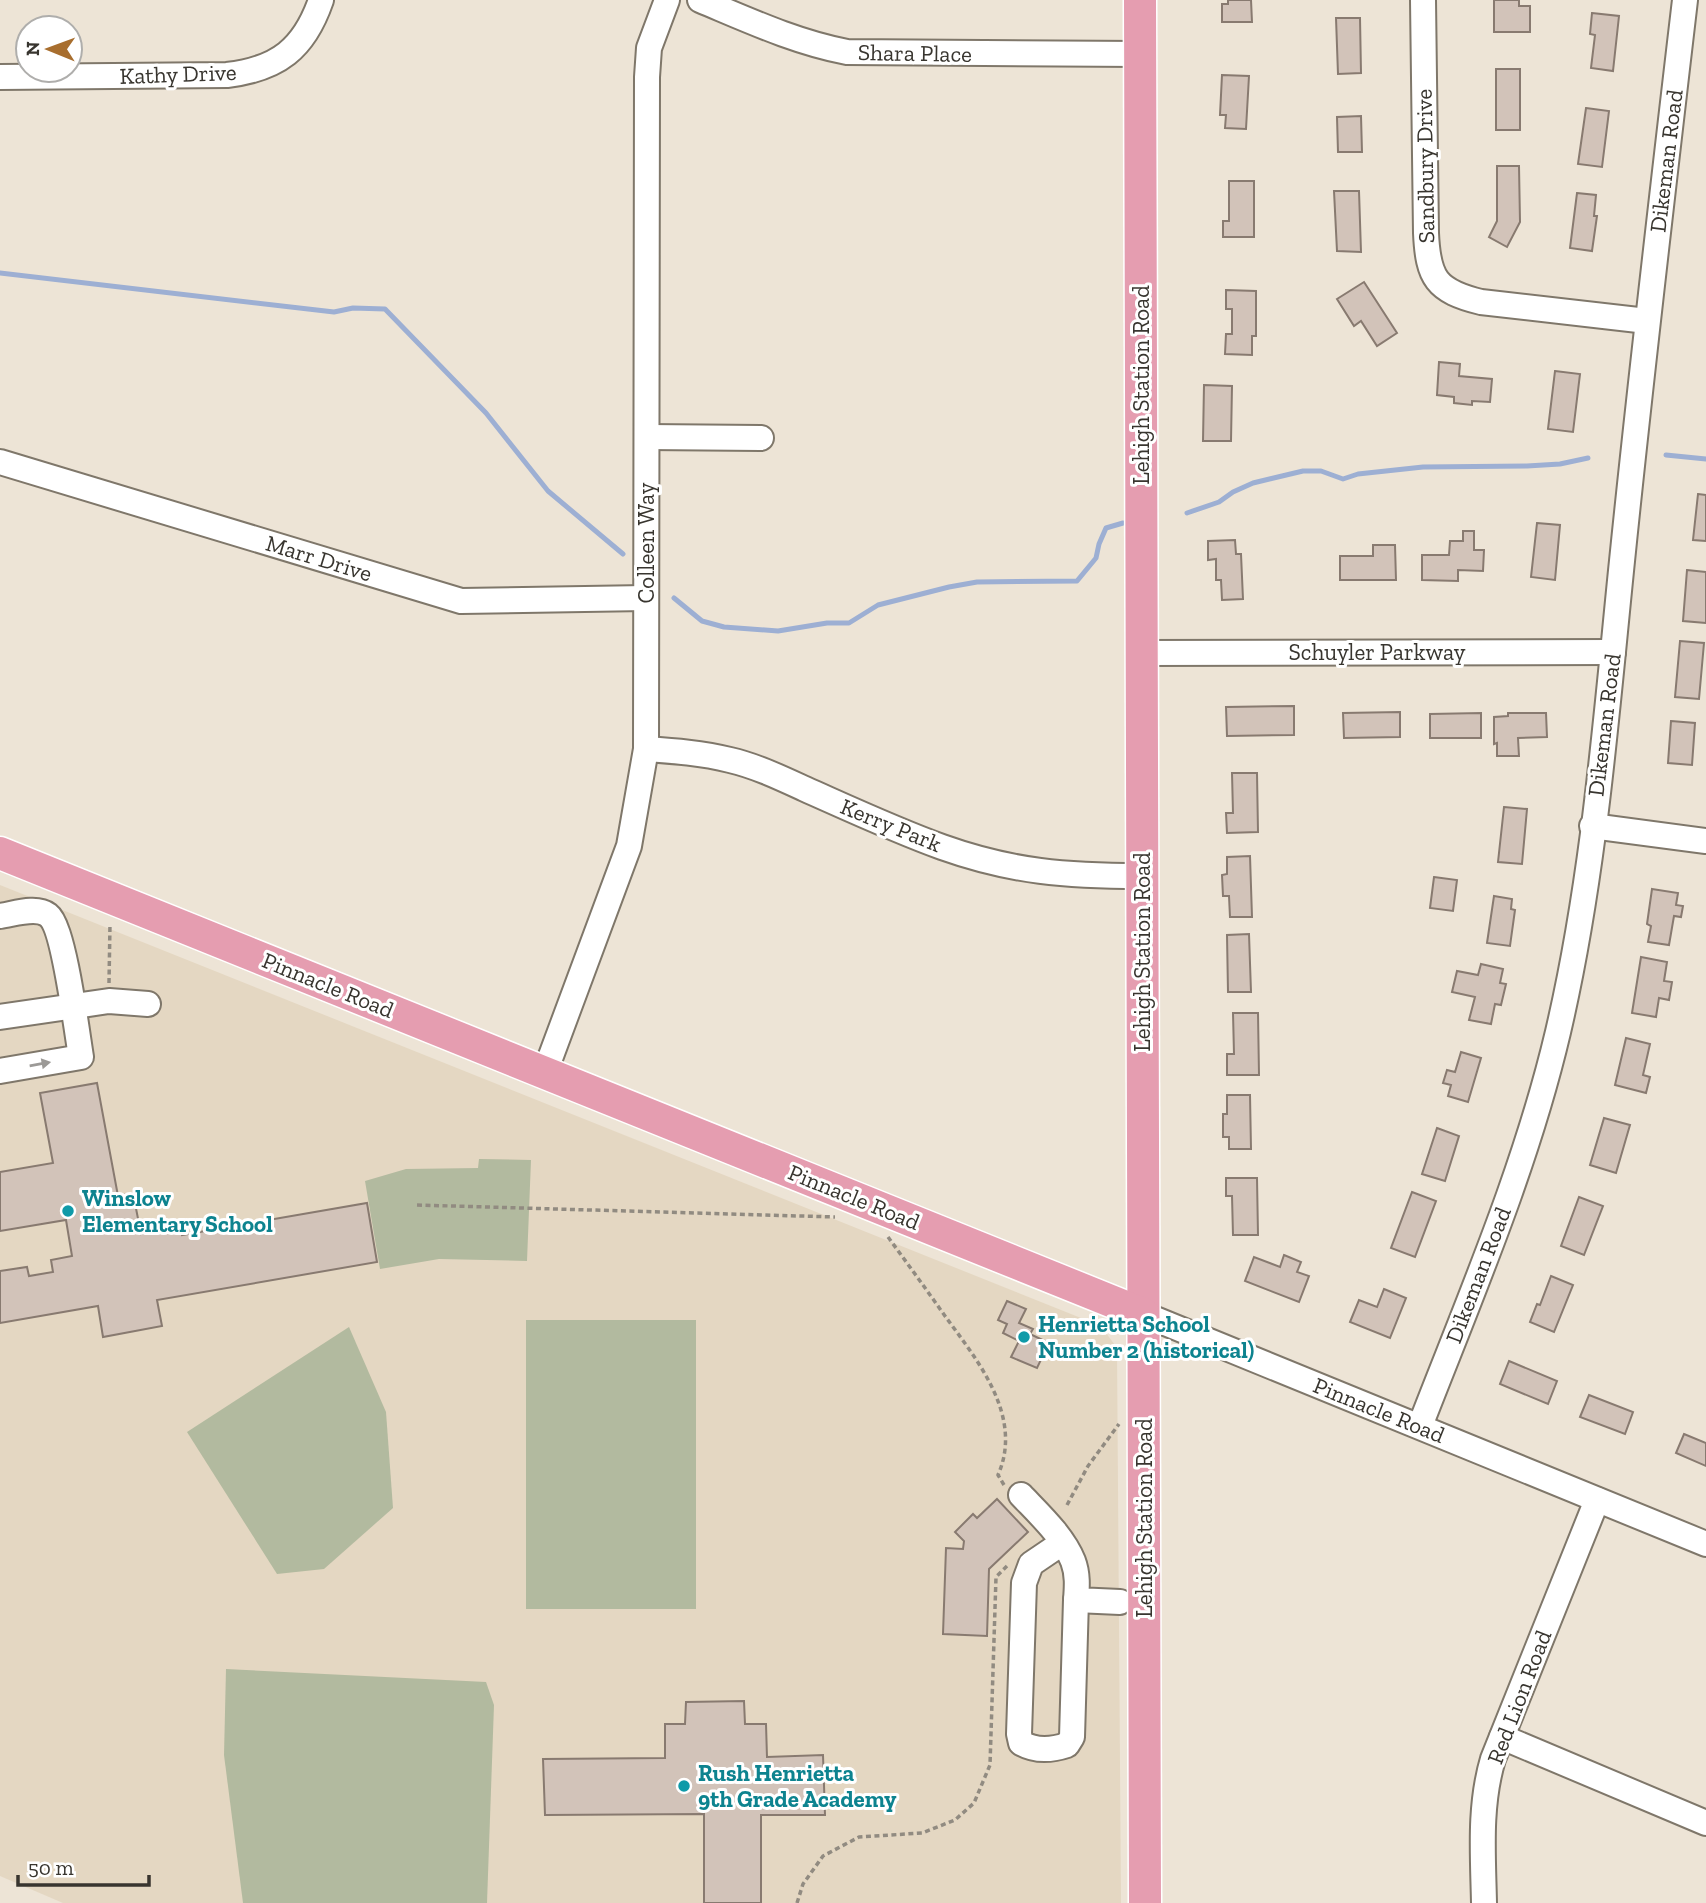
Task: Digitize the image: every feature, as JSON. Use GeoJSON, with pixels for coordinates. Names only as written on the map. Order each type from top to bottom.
{"type":"FeatureCollection","features":[{"type":"Feature","properties":{"kind":"main road","name":"Lehigh Station Road"},"geometry":{"type":"LineString","coordinates":[[1140,0],[1145,1903]]}},
{"type":"Feature","properties":{"kind":"main road","name":"Pinnacle Road"},"geometry":{"type":"LineString","coordinates":[[0,853],[1143,1314]]}},
{"type":"Feature","properties":{"kind":"street","name":"Kathy Drive"},"geometry":{"type":"LineString","coordinates":[[0,77],[244,73],[270,65],[298,45],[321,0]]}},
{"type":"Feature","properties":{"kind":"street","name":"Colleen Way"},"geometry":{"type":"LineString","coordinates":[[545,1072],[629,846],[646,749],[647,78],[649,48],[667,0]]}},
{"type":"Feature","properties":{"kind":"street","name":"Shara Place"},"geometry":{"type":"LineString","coordinates":[[700,0],[816,46],[847,52],[1140,54]]}},
{"type":"Feature","properties":{"kind":"street","name":"Sandbury Drive"},"geometry":{"type":"LineString","coordinates":[[1423,0],[1426,246],[1432,272],[1439,282],[1458,296],[1480,302],[1647,321]]}},
{"type":"Feature","properties":{"kind":"street","name":"Dikeman Road"},"geometry":{"type":"LineString","coordinates":[[1420,1426],[1494,1236],[1538,1105],[1572,964],[1613,652],[1647,321],[1685,0]]}},
{"type":"Feature","properties":{"kind":"street"},"geometry":{"type":"LineString","coordinates":[[647,437],[761,438]]}},
{"type":"Feature","properties":{"kind":"street","name":"Marr Drive"},"geometry":{"type":"LineString","coordinates":[[0,462],[461,601],[646,597]]}},
{"type":"Feature","properties":{"kind":"street","name":"Schuyler Parkway"},"geometry":{"type":"LineString","coordinates":[[1141,653],[1613,652]]}},
{"type":"Feature","properties":{"kind":"street","name":"Kerry Park"},"geometry":{"type":"LineString","coordinates":[[646,749],[732,760],[772,774],[911,835],[991,862],[1034,872],[1081,876],[1141,876]]}},
{"type":"Feature","properties":{"kind":"street"},"geometry":{"type":"LineString","coordinates":[[1592,826],[1706,841]]}},
{"type":"Feature","properties":{"kind":"street"},"geometry":{"type":"LineString","coordinates":[[0,916],[41,912],[54,922],[61,942],[81,1057],[0,1071]]}},
{"type":"Feature","properties":{"kind":"street"},"geometry":{"type":"LineString","coordinates":[[0,1017],[109,1001],[148,1004]]}},
{"type":"Feature","properties":{"kind":"street","name":"Pinnacle Road"},"geometry":{"type":"LineString","coordinates":[[1143,1314],[1706,1544]]}},
{"type":"Feature","properties":{"kind":"street"},"geometry":{"type":"LineString","coordinates":[[1012,1494],[1048,1523],[1062,1543],[1073,1560],[1077,1578],[1072,1737],[1067,1745],[1056,1749],[1030,1748],[1021,1743],[1019,1734],[1024,1583],[1031,1564],[1062,1543]]}},
{"type":"Feature","properties":{"kind":"street","name":"Red Lion Road"},"geometry":{"type":"LineString","coordinates":[[1484,1903],[1484,1802],[1487,1781],[1597,1500]]}},
{"type":"Feature","properties":{"kind":"street"},"geometry":{"type":"LineString","coordinates":[[1076,1600],[1120,1602]]}},
{"type":"Feature","properties":{"kind":"street"},"geometry":{"type":"LineString","coordinates":[[1502,1737],[1706,1823]]}},
{"type":"Feature","properties":{"kind":"path"},"geometry":{"type":"LineString","coordinates":[[108,985],[110,922]]}},
{"type":"Feature","properties":{"kind":"path"},"geometry":{"type":"LineString","coordinates":[[417,1205],[845,1218]]}},
{"type":"Feature","properties":{"kind":"path"},"geometry":{"type":"LineString","coordinates":[[886,1234],[984,1370],[998,1398],[1007,1446],[1004,1463],[998,1475],[1000,1482],[1012,1494]]}},
{"type":"Feature","properties":{"kind":"path"},"geometry":{"type":"LineString","coordinates":[[1067,1505],[1088,1465],[1121,1423]]}},
{"type":"Feature","properties":{"kind":"path"},"geometry":{"type":"LineString","coordinates":[[797,1903],[803,1884],[823,1856],[859,1838],[922,1833],[955,1820],[974,1803],[990,1765],[993,1638]]}},
{"type":"Feature","properties":{"kind":"shaded area"},"geometry":{"type":"Polygon","coordinates":[[[0,885],[1101,1326],[1117,1348],[1121,1903],[63,1903],[0,1876],[0,885]]]}},
{"type":"Feature","properties":{"kind":"green space"},"geometry":{"type":"Polygon","coordinates":[[[479,1159],[531,1160],[527,1261],[439,1259],[380,1269],[365,1181],[406,1169],[478,1168],[479,1159]]]}},
{"type":"Feature","properties":{"kind":"green space"},"geometry":{"type":"Polygon","coordinates":[[[526,1320],[696,1320],[696,1609],[526,1609],[526,1320]]]}},
{"type":"Feature","properties":{"kind":"green space"},"geometry":{"type":"Polygon","coordinates":[[[349,1327],[386,1412],[393,1508],[324,1569],[277,1574],[187,1432],[349,1327]]]}},
{"type":"Feature","properties":{"kind":"green space"},"geometry":{"type":"Polygon","coordinates":[[[226,1669],[486,1682],[494,1705],[487,1903],[243,1903],[224,1755],[226,1669]]]}},
{"type":"Feature","properties":{"kind":"building"},"geometry":{"type":"Polygon","coordinates":[[[1228,0],[1251,0],[1252,22],[1222,22],[1222,4],[1228,4],[1228,0]]]}},
{"type":"Feature","properties":{"kind":"building"},"geometry":{"type":"Polygon","coordinates":[[[1494,0],[1519,0],[1519,6],[1530,6],[1530,32],[1494,32],[1494,0]]]}},
{"type":"Feature","properties":{"kind":"building"},"geometry":{"type":"Polygon","coordinates":[[[1592,13],[1619,16],[1613,71],[1591,68],[1595,35],[1590,34],[1592,13]]]}},
{"type":"Feature","properties":{"kind":"building"},"geometry":{"type":"Polygon","coordinates":[[[1336,18],[1360,18],[1361,73],[1338,74],[1336,18]]]}},
{"type":"Feature","properties":{"kind":"building"},"geometry":{"type":"Polygon","coordinates":[[[1496,69],[1520,69],[1520,130],[1496,130],[1496,69]]]}},
{"type":"Feature","properties":{"kind":"building"},"geometry":{"type":"Polygon","coordinates":[[[1222,75],[1249,76],[1246,129],[1225,128],[1226,115],[1220,115],[1222,75]]]}},
{"type":"Feature","properties":{"kind":"building"},"geometry":{"type":"Polygon","coordinates":[[[1586,108],[1609,111],[1602,167],[1578,164],[1586,108]]]}},
{"type":"Feature","properties":{"kind":"building"},"geometry":{"type":"Polygon","coordinates":[[[1361,116],[1362,152],[1338,152],[1337,117],[1361,116]]]}},
{"type":"Feature","properties":{"kind":"building"},"geometry":{"type":"Polygon","coordinates":[[[1497,166],[1519,166],[1520,222],[1507,247],[1489,237],[1497,221],[1497,166]]]}},
{"type":"Feature","properties":{"kind":"building"},"geometry":{"type":"Polygon","coordinates":[[[1229,181],[1254,181],[1254,237],[1223,237],[1223,221],[1229,221],[1229,181]]]}},
{"type":"Feature","properties":{"kind":"building"},"geometry":{"type":"Polygon","coordinates":[[[1334,191],[1359,191],[1361,252],[1337,251],[1334,191]]]}},
{"type":"Feature","properties":{"kind":"building"},"geometry":{"type":"Polygon","coordinates":[[[1577,193],[1596,195],[1594,216],[1597,216],[1592,251],[1570,248],[1577,193]]]}},
{"type":"Feature","properties":{"kind":"building"},"geometry":{"type":"Polygon","coordinates":[[[1364,282],[1397,333],[1377,346],[1361,321],[1354,326],[1337,299],[1364,282]]]}},
{"type":"Feature","properties":{"kind":"building"},"geometry":{"type":"Polygon","coordinates":[[[1226,290],[1256,291],[1256,336],[1252,336],[1252,355],[1225,354],[1226,334],[1232,334],[1232,309],[1226,309],[1226,290]]]}},
{"type":"Feature","properties":{"kind":"building"},"geometry":{"type":"Polygon","coordinates":[[[1439,362],[1460,364],[1459,376],[1492,379],[1490,402],[1472,401],[1472,405],[1454,403],[1454,397],[1437,395],[1439,362]]]}},
{"type":"Feature","properties":{"kind":"building"},"geometry":{"type":"Polygon","coordinates":[[[1555,371],[1580,374],[1573,432],[1548,429],[1555,371]]]}},
{"type":"Feature","properties":{"kind":"building"},"geometry":{"type":"Polygon","coordinates":[[[1204,385],[1232,386],[1231,441],[1203,441],[1204,385]]]}},
{"type":"Feature","properties":{"kind":"building"},"geometry":{"type":"Polygon","coordinates":[[[1698,494],[1706,495],[1706,541],[1693,540],[1698,494]]]}},
{"type":"Feature","properties":{"kind":"building"},"geometry":{"type":"Polygon","coordinates":[[[1537,523],[1560,525],[1555,580],[1531,577],[1537,523]]]}},
{"type":"Feature","properties":{"kind":"building"},"geometry":{"type":"Polygon","coordinates":[[[1463,531],[1474,531],[1474,550],[1484,550],[1483,571],[1458,570],[1458,581],[1422,580],[1422,555],[1449,555],[1450,541],[1463,541],[1463,531]]]}},
{"type":"Feature","properties":{"kind":"building"},"geometry":{"type":"Polygon","coordinates":[[[1235,540],[1236,554],[1241,554],[1243,599],[1222,600],[1221,580],[1216,580],[1216,559],[1208,560],[1208,541],[1235,540]]]}},
{"type":"Feature","properties":{"kind":"building"},"geometry":{"type":"Polygon","coordinates":[[[1373,545],[1395,545],[1396,580],[1340,580],[1340,556],[1373,556],[1373,545]]]}},
{"type":"Feature","properties":{"kind":"building"},"geometry":{"type":"Polygon","coordinates":[[[1687,570],[1706,572],[1706,623],[1683,621],[1687,570]]]}},
{"type":"Feature","properties":{"kind":"building"},"geometry":{"type":"Polygon","coordinates":[[[1680,641],[1704,643],[1699,699],[1675,697],[1680,641]]]}},
{"type":"Feature","properties":{"kind":"building"},"geometry":{"type":"Polygon","coordinates":[[[1294,706],[1294,735],[1227,736],[1226,707],[1294,706]]]}},
{"type":"Feature","properties":{"kind":"building"},"geometry":{"type":"Polygon","coordinates":[[[1400,712],[1400,737],[1344,738],[1343,713],[1400,712]]]}},
{"type":"Feature","properties":{"kind":"building"},"geometry":{"type":"Polygon","coordinates":[[[1481,713],[1481,738],[1430,738],[1430,714],[1481,713]]]}},
{"type":"Feature","properties":{"kind":"building"},"geometry":{"type":"Polygon","coordinates":[[[1508,713],[1546,713],[1547,737],[1518,738],[1519,756],[1497,756],[1494,717],[1508,716],[1508,713]]]}},
{"type":"Feature","properties":{"kind":"building"},"geometry":{"type":"Polygon","coordinates":[[[1671,721],[1695,723],[1692,765],[1668,763],[1671,721]]]}},
{"type":"Feature","properties":{"kind":"building"},"geometry":{"type":"Polygon","coordinates":[[[1232,773],[1257,773],[1258,832],[1227,833],[1226,813],[1233,813],[1232,773]]]}},
{"type":"Feature","properties":{"kind":"building"},"geometry":{"type":"Polygon","coordinates":[[[1504,807],[1527,809],[1522,864],[1498,862],[1504,807]]]}},
{"type":"Feature","properties":{"kind":"building"},"geometry":{"type":"Polygon","coordinates":[[[1250,856],[1252,917],[1230,917],[1229,896],[1223,896],[1222,875],[1227,874],[1227,857],[1250,856]]]}},
{"type":"Feature","properties":{"kind":"building"},"geometry":{"type":"Polygon","coordinates":[[[1434,877],[1457,880],[1453,911],[1430,908],[1434,877]]]}},
{"type":"Feature","properties":{"kind":"building"},"geometry":{"type":"Polygon","coordinates":[[[1652,889],[1678,893],[1676,905],[1683,906],[1681,917],[1674,916],[1669,945],[1648,942],[1651,926],[1647,924],[1652,889]]]}},
{"type":"Feature","properties":{"kind":"building"},"geometry":{"type":"Polygon","coordinates":[[[1494,896],[1512,899],[1511,909],[1515,910],[1510,946],[1487,943],[1494,896]]]}},
{"type":"Feature","properties":{"kind":"building"},"geometry":{"type":"Polygon","coordinates":[[[1249,934],[1251,992],[1228,992],[1227,935],[1249,934]]]}},
{"type":"Feature","properties":{"kind":"building"},"geometry":{"type":"Polygon","coordinates":[[[1641,957],[1667,962],[1664,981],[1672,982],[1669,1000],[1659,998],[1656,1017],[1632,1013],[1641,957]]]}},
{"type":"Feature","properties":{"kind":"building"},"geometry":{"type":"Polygon","coordinates":[[[1481,964],[1503,969],[1500,983],[1506,984],[1501,1005],[1495,1004],[1491,1024],[1469,1020],[1475,997],[1452,992],[1457,971],[1478,975],[1481,964]]]}},
{"type":"Feature","properties":{"kind":"building"},"geometry":{"type":"Polygon","coordinates":[[[1233,1013],[1258,1013],[1259,1075],[1227,1075],[1227,1054],[1234,1054],[1233,1013]]]}},
{"type":"Feature","properties":{"kind":"building"},"geometry":{"type":"Polygon","coordinates":[[[1626,1038],[1650,1044],[1643,1075],[1650,1077],[1646,1093],[1615,1085],[1626,1038]]]}},
{"type":"Feature","properties":{"kind":"building"},"geometry":{"type":"Polygon","coordinates":[[[1461,1052],[1481,1058],[1468,1102],[1448,1096],[1451,1085],[1443,1083],[1447,1070],[1455,1072],[1461,1052]]]}},
{"type":"Feature","properties":{"kind":"building","name":"Winslow Elementary School"},"geometry":{"type":"Polygon","coordinates":[[[97,1083],[118,1196],[133,1193],[141,1234],[180,1227],[182,1235],[367,1203],[377,1262],[157,1300],[162,1326],[103,1337],[98,1306],[0,1323],[0,1271],[27,1267],[29,1276],[53,1272],[51,1260],[72,1256],[66,1220],[0,1231],[0,1172],[53,1163],[40,1093],[97,1083]]]}},
{"type":"Feature","properties":{"kind":"building"},"geometry":{"type":"Polygon","coordinates":[[[1227,1095],[1250,1095],[1251,1149],[1229,1149],[1229,1137],[1223,1137],[1223,1114],[1227,1114],[1227,1095]]]}},
{"type":"Feature","properties":{"kind":"building"},"geometry":{"type":"Polygon","coordinates":[[[1604,1118],[1630,1125],[1616,1173],[1590,1165],[1604,1118]]]}},
{"type":"Feature","properties":{"kind":"building"},"geometry":{"type":"Polygon","coordinates":[[[1437,1128],[1459,1136],[1445,1181],[1422,1174],[1437,1128]]]}},
{"type":"Feature","properties":{"kind":"building"},"geometry":{"type":"Polygon","coordinates":[[[1226,1178],[1257,1178],[1258,1235],[1233,1235],[1232,1196],[1226,1196],[1226,1178]]]}},
{"type":"Feature","properties":{"kind":"building"},"geometry":{"type":"Polygon","coordinates":[[[1412,1192],[1436,1201],[1415,1257],[1391,1248],[1412,1192]]]}},
{"type":"Feature","properties":{"kind":"building"},"geometry":{"type":"Polygon","coordinates":[[[1579,1197],[1603,1206],[1584,1255],[1561,1246],[1579,1197]]]}},
{"type":"Feature","properties":{"kind":"building"},"geometry":{"type":"Polygon","coordinates":[[[1284,1255],[1301,1262],[1297,1272],[1309,1276],[1299,1302],[1245,1281],[1254,1257],[1280,1267],[1284,1255]]]}},
{"type":"Feature","properties":{"kind":"building"},"geometry":{"type":"Polygon","coordinates":[[[1551,1276],[1573,1285],[1554,1332],[1530,1322],[1551,1276]]]}},
{"type":"Feature","properties":{"kind":"building"},"geometry":{"type":"Polygon","coordinates":[[[1384,1289],[1406,1298],[1390,1338],[1350,1322],[1359,1300],[1377,1307],[1384,1289]]]}},
{"type":"Feature","properties":{"kind":"building","name":"Henrietta School Number 2 (historical)"},"geometry":{"type":"Polygon","coordinates":[[[1007,1301],[1026,1309],[1019,1323],[1033,1329],[1030,1334],[1049,1343],[1037,1368],[1011,1357],[1019,1341],[1003,1333],[1007,1324],[998,1320],[1007,1301]]]}},
{"type":"Feature","properties":{"kind":"building"},"geometry":{"type":"Polygon","coordinates":[[[1509,1361],[1557,1381],[1548,1404],[1500,1384],[1509,1361]]]}},
{"type":"Feature","properties":{"kind":"building"},"geometry":{"type":"Polygon","coordinates":[[[1589,1395],[1633,1412],[1625,1434],[1580,1417],[1589,1395]]]}},
{"type":"Feature","properties":{"kind":"building"},"geometry":{"type":"Polygon","coordinates":[[[1684,1434],[1706,1443],[1706,1466],[1676,1453],[1684,1434]]]}},
{"type":"Feature","properties":{"kind":"building"},"geometry":{"type":"Polygon","coordinates":[[[997,1499],[1028,1532],[989,1569],[987,1636],[943,1634],[946,1548],[963,1549],[964,1541],[955,1532],[973,1514],[977,1518],[997,1499]]]}},
{"type":"Feature","properties":{"kind":"building","name":"Rush Henrietta 9th Grade Academy"},"geometry":{"type":"Polygon","coordinates":[[[744,1701],[745,1724],[766,1724],[767,1757],[823,1755],[825,1815],[761,1815],[761,1903],[704,1903],[704,1814],[545,1815],[543,1759],[665,1758],[665,1724],[685,1724],[686,1702],[744,1701]]]}},
{"type":"Feature","properties":{"kind":"waterway"},"geometry":{"type":"LineString","coordinates":[[0,273],[334,312],[353,308],[385,309],[486,413],[548,491],[623,554]]}},
{"type":"Feature","properties":{"kind":"waterway"},"geometry":{"type":"LineString","coordinates":[[1666,455],[1706,459]]}},
{"type":"Feature","properties":{"kind":"waterway"},"geometry":{"type":"LineString","coordinates":[[1187,513],[1219,502],[1253,483],[1303,471],[1321,471],[1343,479],[1358,474],[1423,467],[1527,466],[1560,464],[1588,458]]}},
{"type":"Feature","properties":{"kind":"waterway"},"geometry":{"type":"LineString","coordinates":[[674,598],[702,621],[724,627],[778,631],[827,623],[849,623],[878,605],[949,587],[977,582],[1077,581],[1096,558],[1106,528],[1123,523]]}},
{"type":"Feature","properties":{"kind":"place","name":"Winslow Elementary School"},"geometry":{"type":"Point","coordinates":[68,1211]}},
{"type":"Feature","properties":{"kind":"place","name":"Henrietta School Number 2 (historical)"},"geometry":{"type":"Point","coordinates":[1024,1337]}},
{"type":"Feature","properties":{"kind":"place","name":"Rush Henrietta 9th Grade Academy"},"geometry":{"type":"Point","coordinates":[684,1786]}}]}
